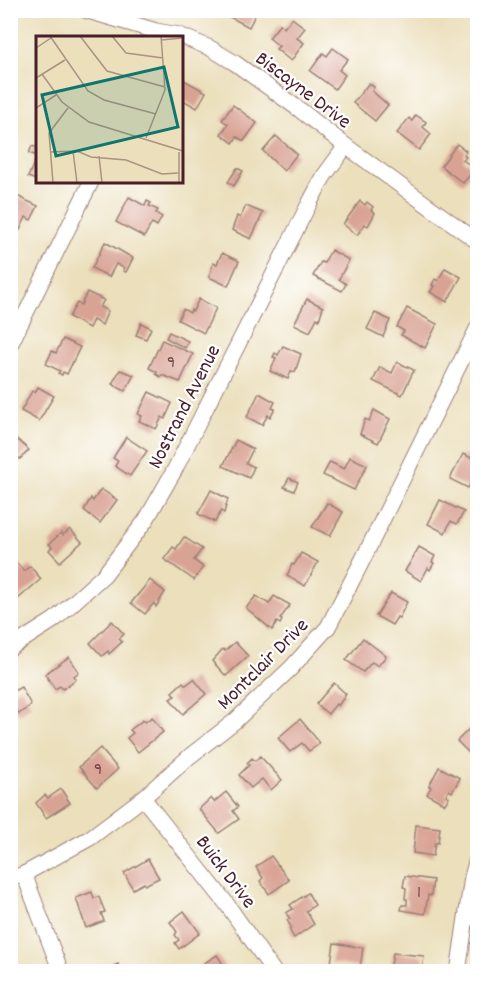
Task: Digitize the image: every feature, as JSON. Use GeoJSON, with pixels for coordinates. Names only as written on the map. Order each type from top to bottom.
{"type":"FeatureCollection","features":[{"type":"Feature","properties":{"kind":"street","name":"Biscayne Drive"},"geometry":{"type":"LineString","coordinates":[[85,10],[155,34],[181,36]]}},
{"type":"Feature","properties":{"kind":"street","name":"Biscayne Drive"},"geometry":{"type":"LineString","coordinates":[[183,37],[210,48],[300,110],[346,147],[477,242]]}},
{"type":"Feature","properties":{"kind":"street","name":"Nostrand Avenue"},"geometry":{"type":"LineString","coordinates":[[10,648],[54,620],[104,575],[146,520],[174,471],[310,202],[324,176],[346,147]]}},
{"type":"Feature","properties":{"kind":"street"},"geometry":{"type":"LineString","coordinates":[[10,345],[91,183]]}},
{"type":"Feature","properties":{"kind":"street","name":"Montclair Drive"},"geometry":{"type":"LineString","coordinates":[[17,876],[90,838],[143,798],[190,756],[235,721],[291,668],[328,627],[477,327]]}},
{"type":"Feature","properties":{"kind":"street","name":"Buick Drive"},"geometry":{"type":"LineString","coordinates":[[143,798],[226,903],[274,972]]}},
{"type":"Feature","properties":{"kind":"street"},"geometry":{"type":"LineString","coordinates":[[458,972],[477,855]]}},
{"type":"Feature","properties":{"kind":"street"},"geometry":{"type":"LineString","coordinates":[[17,876],[61,972]]}},
{"type":"Feature","properties":{"kind":"building"},"geometry":{"type":"Polygon","coordinates":[[[224,10],[257,11],[249,27],[222,13],[224,10]]]}},
{"type":"Feature","properties":{"kind":"building"},"geometry":{"type":"Polygon","coordinates":[[[292,18],[305,28],[297,38],[304,43],[291,61],[276,49],[279,46],[269,38],[280,24],[284,28],[292,18]]]}},
{"type":"Feature","properties":{"kind":"building"},"geometry":{"type":"Polygon","coordinates":[[[333,48],[348,59],[339,70],[345,75],[335,89],[310,71],[323,53],[327,56],[333,48]]]}},
{"type":"Feature","properties":{"kind":"building"},"geometry":{"type":"Polygon","coordinates":[[[183,80],[206,92],[197,108],[185,101],[183,106],[183,80]]]}},
{"type":"Feature","properties":{"kind":"building"},"geometry":{"type":"Polygon","coordinates":[[[369,83],[374,87],[372,91],[388,105],[375,121],[353,103],[369,83]]]}},
{"type":"Feature","properties":{"kind":"building"},"geometry":{"type":"Polygon","coordinates":[[[233,105],[257,123],[244,141],[237,137],[233,143],[221,134],[228,124],[222,120],[233,105]]]}},
{"type":"Feature","properties":{"kind":"building"},"geometry":{"type":"Polygon","coordinates":[[[416,115],[426,122],[423,127],[431,134],[419,150],[397,133],[409,118],[412,121],[416,115]]]}},
{"type":"Feature","properties":{"kind":"building"},"geometry":{"type":"Polygon","coordinates":[[[276,136],[297,154],[284,171],[263,151],[276,136]]]}},
{"type":"Feature","properties":{"kind":"building"},"geometry":{"type":"Polygon","coordinates":[[[457,144],[466,151],[464,155],[466,157],[463,160],[475,169],[463,183],[441,166],[457,144]]]}},
{"type":"Feature","properties":{"kind":"building"},"geometry":{"type":"Polygon","coordinates":[[[32,146],[36,147],[36,156],[29,153],[32,146]]]}},
{"type":"Feature","properties":{"kind":"building"},"geometry":{"type":"Polygon","coordinates":[[[36,158],[36,180],[28,177],[36,158]]]}},
{"type":"Feature","properties":{"kind":"building"},"geometry":{"type":"Polygon","coordinates":[[[237,168],[243,171],[234,186],[228,182],[237,168]]]}},
{"type":"Feature","properties":{"kind":"building"},"geometry":{"type":"Polygon","coordinates":[[[17,196],[38,206],[31,220],[26,217],[20,230],[10,226],[10,211],[17,196]]]}},
{"type":"Feature","properties":{"kind":"building"},"geometry":{"type":"Polygon","coordinates":[[[129,197],[145,206],[147,201],[151,203],[149,206],[158,210],[156,213],[162,217],[157,226],[152,223],[144,237],[116,222],[129,197]]]}},
{"type":"Feature","properties":{"kind":"building"},"geometry":{"type":"Polygon","coordinates":[[[360,201],[365,205],[367,202],[373,207],[371,210],[375,213],[368,226],[365,224],[357,235],[343,224],[360,201]]]}},
{"type":"Feature","properties":{"kind":"building"},"geometry":{"type":"Polygon","coordinates":[[[246,206],[263,213],[251,239],[232,230],[237,216],[240,218],[246,206]]]}},
{"type":"Feature","properties":{"kind":"building"},"geometry":{"type":"Polygon","coordinates":[[[105,242],[133,258],[126,272],[123,271],[124,268],[116,264],[109,277],[92,268],[105,242]]]}},
{"type":"Feature","properties":{"kind":"building"},"geometry":{"type":"Polygon","coordinates":[[[331,250],[349,260],[339,279],[346,284],[342,291],[313,276],[331,250]]]}},
{"type":"Feature","properties":{"kind":"building"},"geometry":{"type":"Polygon","coordinates":[[[222,253],[239,261],[228,286],[209,277],[213,263],[217,264],[222,253]]]}},
{"type":"Feature","properties":{"kind":"building"},"geometry":{"type":"Polygon","coordinates":[[[445,268],[461,277],[447,302],[430,292],[435,279],[438,281],[445,268]]]}},
{"type":"Feature","properties":{"kind":"building"},"geometry":{"type":"Polygon","coordinates":[[[87,292],[104,300],[100,307],[108,311],[102,325],[93,320],[89,328],[69,317],[77,303],[81,305],[87,292]]]}},
{"type":"Feature","properties":{"kind":"building"},"geometry":{"type":"Polygon","coordinates":[[[199,299],[216,308],[204,333],[178,320],[183,309],[190,313],[191,310],[193,311],[199,299]]]}},
{"type":"Feature","properties":{"kind":"building"},"geometry":{"type":"Polygon","coordinates":[[[307,299],[323,307],[319,320],[317,318],[310,332],[294,324],[307,299]]]}},
{"type":"Feature","properties":{"kind":"building"},"geometry":{"type":"Polygon","coordinates":[[[407,308],[437,324],[425,348],[401,335],[404,331],[397,327],[407,308]]]}},
{"type":"Feature","properties":{"kind":"building"},"geometry":{"type":"Polygon","coordinates":[[[375,313],[390,320],[383,337],[367,329],[375,313]]]}},
{"type":"Feature","properties":{"kind":"building"},"geometry":{"type":"Polygon","coordinates":[[[141,323],[151,328],[146,339],[136,335],[141,323]]]}},
{"type":"Feature","properties":{"kind":"building"},"geometry":{"type":"Polygon","coordinates":[[[169,332],[188,341],[185,348],[166,338],[169,332]]]}},
{"type":"Feature","properties":{"kind":"building"},"geometry":{"type":"Polygon","coordinates":[[[63,339],[80,347],[67,374],[63,372],[62,375],[58,373],[60,371],[46,364],[52,351],[56,353],[63,339]]]}},
{"type":"Feature","properties":{"kind":"building"},"geometry":{"type":"Polygon","coordinates":[[[162,340],[193,354],[180,382],[162,375],[161,377],[149,368],[162,340]]]}},
{"type":"Feature","properties":{"kind":"building"},"geometry":{"type":"Polygon","coordinates":[[[283,346],[301,354],[295,372],[291,371],[288,379],[270,371],[276,358],[273,357],[275,353],[278,355],[283,346]]]}},
{"type":"Feature","properties":{"kind":"building"},"geometry":{"type":"Polygon","coordinates":[[[397,362],[414,370],[402,395],[373,381],[380,367],[392,373],[397,362]]]}},
{"type":"Feature","properties":{"kind":"building"},"geometry":{"type":"Polygon","coordinates":[[[120,370],[134,375],[125,391],[112,384],[120,370]]]}},
{"type":"Feature","properties":{"kind":"building"},"geometry":{"type":"Polygon","coordinates":[[[38,387],[54,396],[39,421],[21,411],[32,391],[35,393],[38,387]]]}},
{"type":"Feature","properties":{"kind":"building"},"geometry":{"type":"Polygon","coordinates":[[[149,392],[172,403],[165,419],[162,417],[156,429],[139,421],[142,416],[138,414],[149,392]]]}},
{"type":"Feature","properties":{"kind":"building"},"geometry":{"type":"Polygon","coordinates":[[[259,393],[275,402],[272,408],[275,409],[262,425],[247,417],[259,393]]]}},
{"type":"Feature","properties":{"kind":"building"},"geometry":{"type":"Polygon","coordinates":[[[374,410],[390,419],[378,443],[360,434],[365,419],[369,421],[374,410]]]}},
{"type":"Feature","properties":{"kind":"building"},"geometry":{"type":"Polygon","coordinates":[[[10,433],[29,450],[20,459],[16,456],[10,461],[10,433]]]}},
{"type":"Feature","properties":{"kind":"building"},"geometry":{"type":"Polygon","coordinates":[[[126,437],[147,451],[130,476],[115,466],[118,461],[113,458],[126,437]]]}},
{"type":"Feature","properties":{"kind":"building"},"geometry":{"type":"Polygon","coordinates":[[[236,440],[253,449],[246,463],[254,467],[249,478],[223,466],[236,440]]]}},
{"type":"Feature","properties":{"kind":"building"},"geometry":{"type":"Polygon","coordinates":[[[463,454],[478,461],[478,478],[474,476],[468,488],[450,479],[463,454]]]}},
{"type":"Feature","properties":{"kind":"building"},"geometry":{"type":"Polygon","coordinates":[[[350,457],[367,465],[354,490],[323,475],[330,462],[344,469],[350,457]]]}},
{"type":"Feature","properties":{"kind":"building"},"geometry":{"type":"Polygon","coordinates":[[[289,478],[298,482],[294,491],[284,487],[289,478]]]}},
{"type":"Feature","properties":{"kind":"building"},"geometry":{"type":"Polygon","coordinates":[[[101,489],[117,500],[100,523],[84,510],[91,498],[93,501],[101,489]]]}},
{"type":"Feature","properties":{"kind":"building"},"geometry":{"type":"Polygon","coordinates":[[[211,490],[228,499],[224,513],[221,511],[215,522],[198,514],[211,490]]]}},
{"type":"Feature","properties":{"kind":"building"},"geometry":{"type":"Polygon","coordinates":[[[440,500],[464,512],[457,524],[451,521],[445,533],[428,524],[440,500]]]}},
{"type":"Feature","properties":{"kind":"building"},"geometry":{"type":"Polygon","coordinates":[[[327,503],[343,512],[330,536],[312,527],[327,503]]]}},
{"type":"Feature","properties":{"kind":"building"},"geometry":{"type":"Polygon","coordinates":[[[70,529],[82,542],[60,562],[49,550],[52,547],[49,544],[61,533],[63,535],[70,529]]]}},
{"type":"Feature","properties":{"kind":"building"},"geometry":{"type":"Polygon","coordinates":[[[184,537],[202,549],[194,560],[203,567],[194,580],[164,559],[173,547],[176,549],[184,537]]]}},
{"type":"Feature","properties":{"kind":"building"},"geometry":{"type":"Polygon","coordinates":[[[419,547],[435,556],[432,562],[434,563],[430,570],[428,568],[421,581],[405,571],[419,547]]]}},
{"type":"Feature","properties":{"kind":"building"},"geometry":{"type":"Polygon","coordinates":[[[301,553],[318,562],[305,586],[287,576],[292,564],[294,565],[301,553]]]}},
{"type":"Feature","properties":{"kind":"building"},"geometry":{"type":"Polygon","coordinates":[[[14,560],[24,571],[30,566],[41,579],[19,598],[10,589],[10,563],[14,560]]]}},
{"type":"Feature","properties":{"kind":"building"},"geometry":{"type":"Polygon","coordinates":[[[150,580],[165,592],[156,607],[154,603],[145,614],[131,603],[150,580]]]}},
{"type":"Feature","properties":{"kind":"building"},"geometry":{"type":"Polygon","coordinates":[[[391,593],[407,602],[399,618],[397,617],[392,625],[376,616],[391,593]]]}},
{"type":"Feature","properties":{"kind":"building"},"geometry":{"type":"Polygon","coordinates":[[[256,596],[269,604],[274,596],[290,605],[280,619],[282,620],[280,624],[277,622],[272,630],[246,608],[256,596]]]}},
{"type":"Feature","properties":{"kind":"building"},"geometry":{"type":"Polygon","coordinates":[[[112,621],[124,634],[119,639],[122,642],[109,654],[108,651],[102,656],[90,643],[112,621]]]}},
{"type":"Feature","properties":{"kind":"building"},"geometry":{"type":"Polygon","coordinates":[[[363,638],[386,656],[378,666],[372,662],[363,672],[346,660],[363,638]]]}},
{"type":"Feature","properties":{"kind":"building"},"geometry":{"type":"Polygon","coordinates":[[[235,642],[248,656],[226,676],[212,661],[223,649],[225,651],[235,642]]]}},
{"type":"Feature","properties":{"kind":"building"},"geometry":{"type":"Polygon","coordinates":[[[69,657],[79,672],[74,676],[76,679],[63,689],[60,686],[55,689],[45,674],[69,657]]]}},
{"type":"Feature","properties":{"kind":"building"},"geometry":{"type":"Polygon","coordinates":[[[194,679],[206,694],[183,714],[170,699],[175,696],[172,692],[183,682],[186,685],[194,679]]]}},
{"type":"Feature","properties":{"kind":"building"},"geometry":{"type":"Polygon","coordinates":[[[334,683],[346,694],[338,706],[336,704],[328,714],[316,704],[334,683]]]}},
{"type":"Feature","properties":{"kind":"building"},"geometry":{"type":"Polygon","coordinates":[[[21,687],[31,705],[19,714],[17,711],[10,715],[10,693],[21,687]]]}},
{"type":"Feature","properties":{"kind":"building"},"geometry":{"type":"Polygon","coordinates":[[[152,717],[163,732],[138,752],[127,738],[133,733],[130,730],[143,720],[145,722],[152,717]]]}},
{"type":"Feature","properties":{"kind":"building"},"geometry":{"type":"Polygon","coordinates":[[[300,719],[320,743],[309,751],[302,743],[290,752],[278,738],[300,719]]]}},
{"type":"Feature","properties":{"kind":"building"},"geometry":{"type":"Polygon","coordinates":[[[478,720],[478,759],[476,760],[457,741],[478,720]]]}},
{"type":"Feature","properties":{"kind":"building"},"geometry":{"type":"Polygon","coordinates":[[[100,748],[118,769],[97,788],[79,767],[100,748]]]}},
{"type":"Feature","properties":{"kind":"building"},"geometry":{"type":"Polygon","coordinates":[[[260,756],[282,780],[271,790],[262,779],[251,788],[239,775],[249,765],[247,763],[252,758],[255,761],[260,756]]]}},
{"type":"Feature","properties":{"kind":"building"},"geometry":{"type":"Polygon","coordinates":[[[439,767],[460,778],[452,792],[449,790],[446,795],[449,797],[445,804],[427,794],[439,767]]]}},
{"type":"Feature","properties":{"kind":"building"},"geometry":{"type":"Polygon","coordinates":[[[61,789],[70,803],[46,818],[36,803],[45,795],[48,798],[61,789]]]}},
{"type":"Feature","properties":{"kind":"building"},"geometry":{"type":"Polygon","coordinates":[[[226,792],[238,807],[233,811],[239,819],[219,833],[199,809],[211,798],[214,802],[226,792]]]}},
{"type":"Feature","properties":{"kind":"building"},"geometry":{"type":"Polygon","coordinates":[[[416,825],[440,828],[433,856],[413,853],[416,825]]]}},
{"type":"Feature","properties":{"kind":"building"},"geometry":{"type":"Polygon","coordinates":[[[271,856],[289,880],[269,894],[260,881],[263,878],[256,867],[271,856]]]}},
{"type":"Feature","properties":{"kind":"building"},"geometry":{"type":"Polygon","coordinates":[[[148,859],[159,878],[133,889],[124,873],[148,859]]]}},
{"type":"Feature","properties":{"kind":"building"},"geometry":{"type":"Polygon","coordinates":[[[405,876],[433,880],[425,914],[401,910],[402,905],[407,905],[406,888],[403,887],[405,876]]]}},
{"type":"Feature","properties":{"kind":"building"},"geometry":{"type":"Polygon","coordinates":[[[92,892],[94,898],[99,897],[105,912],[101,913],[104,921],[86,928],[76,898],[92,892]]]}},
{"type":"Feature","properties":{"kind":"building"},"geometry":{"type":"Polygon","coordinates":[[[308,893],[315,905],[306,911],[314,924],[294,938],[289,929],[291,927],[287,920],[290,919],[286,913],[293,909],[290,905],[308,893]]]}},
{"type":"Feature","properties":{"kind":"building"},"geometry":{"type":"Polygon","coordinates":[[[184,911],[200,933],[179,949],[175,943],[179,940],[175,935],[177,932],[170,922],[184,911]]]}},
{"type":"Feature","properties":{"kind":"building"},"geometry":{"type":"Polygon","coordinates":[[[334,943],[363,948],[360,968],[331,963],[334,943]]]}},
{"type":"Feature","properties":{"kind":"building"},"geometry":{"type":"Polygon","coordinates":[[[393,953],[424,956],[422,972],[390,972],[393,953]]]}},
{"type":"Feature","properties":{"kind":"building"},"geometry":{"type":"Polygon","coordinates":[[[217,955],[228,972],[205,972],[201,965],[217,955]]]}},
{"type":"Feature","properties":{"kind":"building"},"geometry":{"type":"Polygon","coordinates":[[[118,964],[121,970],[124,969],[126,972],[100,972],[118,964]]]}}]}
